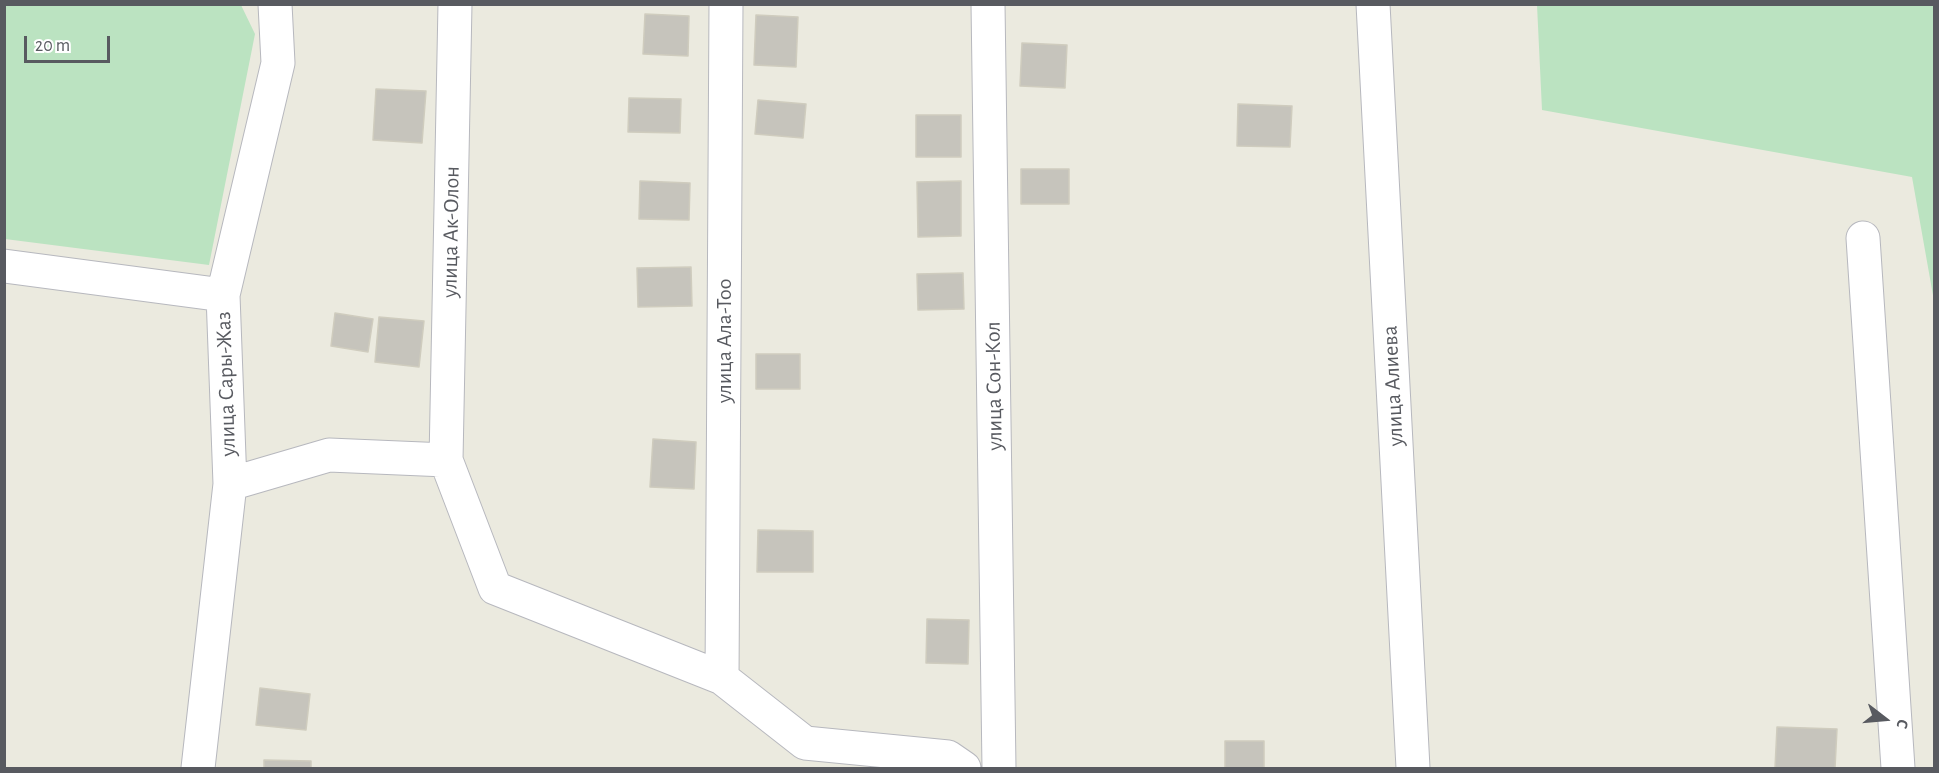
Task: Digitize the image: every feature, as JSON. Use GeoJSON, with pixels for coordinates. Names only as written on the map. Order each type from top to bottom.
{"type":"FeatureCollection","features":[{"type":"Feature","properties":{"kind":"street","name":"улица Сары-Жаз"},"geometry":{"type":"LineString","coordinates":[[198,768],[230,484],[223,295],[278,63],[275,4]]}},
{"type":"Feature","properties":{"kind":"street","name":"улица Ак-Олон"},"geometry":{"type":"LineString","coordinates":[[446,460],[455,4]]}},
{"type":"Feature","properties":{"kind":"street","name":"улица Ала-Тоо"},"geometry":{"type":"LineString","coordinates":[[722,678],[726,4]]}},
{"type":"Feature","properties":{"kind":"street","name":"улица Сон-Кол"},"geometry":{"type":"LineString","coordinates":[[988,4],[999,768]]}},
{"type":"Feature","properties":{"kind":"street","name":"улица Алиева"},"geometry":{"type":"LineString","coordinates":[[1373,4],[1413,768]]}},
{"type":"Feature","properties":{"kind":"street"},"geometry":{"type":"LineString","coordinates":[[1863,238],[1898,768]]}},
{"type":"Feature","properties":{"kind":"street"},"geometry":{"type":"LineString","coordinates":[[4,266],[223,295]]}},
{"type":"Feature","properties":{"kind":"street"},"geometry":{"type":"LineString","coordinates":[[230,484],[329,455],[446,460],[495,588],[722,678],[806,743],[948,757],[964,768]]}},
{"type":"Feature","properties":{"kind":"green space"},"geometry":{"type":"Polygon","coordinates":[[[5,4],[241,5],[255,34],[209,265],[5,239],[5,4]]]}},
{"type":"Feature","properties":{"kind":"green space"},"geometry":{"type":"Polygon","coordinates":[[[1537,5],[1934,5],[1934,301],[1912,177],[1542,110],[1537,5]]]}},
{"type":"Feature","properties":{"kind":"building"},"geometry":{"type":"Polygon","coordinates":[[[645,14],[689,16],[688,56],[643,54],[645,14]]]}},
{"type":"Feature","properties":{"kind":"building"},"geometry":{"type":"Polygon","coordinates":[[[756,15],[798,17],[796,67],[754,65],[756,15]]]}},
{"type":"Feature","properties":{"kind":"building"},"geometry":{"type":"Polygon","coordinates":[[[1022,43],[1067,45],[1065,88],[1020,86],[1022,43]]]}},
{"type":"Feature","properties":{"kind":"building"},"geometry":{"type":"Polygon","coordinates":[[[376,89],[426,91],[422,143],[373,140],[376,89]]]}},
{"type":"Feature","properties":{"kind":"building"},"geometry":{"type":"Polygon","coordinates":[[[629,98],[681,99],[680,133],[628,132],[629,98]]]}},
{"type":"Feature","properties":{"kind":"building"},"geometry":{"type":"Polygon","coordinates":[[[758,100],[806,104],[803,138],[755,134],[758,100]]]}},
{"type":"Feature","properties":{"kind":"building"},"geometry":{"type":"Polygon","coordinates":[[[1238,104],[1292,106],[1290,147],[1237,146],[1238,104]]]}},
{"type":"Feature","properties":{"kind":"building"},"geometry":{"type":"Polygon","coordinates":[[[916,115],[961,115],[961,157],[916,157],[916,115]]]}},
{"type":"Feature","properties":{"kind":"building"},"geometry":{"type":"Polygon","coordinates":[[[1021,169],[1069,169],[1069,204],[1021,204],[1021,169]]]}},
{"type":"Feature","properties":{"kind":"building"},"geometry":{"type":"Polygon","coordinates":[[[640,181],[690,183],[689,220],[639,219],[640,181]]]}},
{"type":"Feature","properties":{"kind":"building"},"geometry":{"type":"Polygon","coordinates":[[[961,181],[961,236],[918,237],[917,182],[961,181]]]}},
{"type":"Feature","properties":{"kind":"building"},"geometry":{"type":"Polygon","coordinates":[[[691,267],[692,306],[638,307],[637,268],[691,267]]]}},
{"type":"Feature","properties":{"kind":"building"},"geometry":{"type":"Polygon","coordinates":[[[963,273],[964,309],[918,310],[917,274],[963,273]]]}},
{"type":"Feature","properties":{"kind":"building"},"geometry":{"type":"Polygon","coordinates":[[[335,313],[373,319],[368,352],[331,346],[335,313]]]}},
{"type":"Feature","properties":{"kind":"building"},"geometry":{"type":"Polygon","coordinates":[[[379,317],[424,321],[419,367],[375,362],[379,317]]]}},
{"type":"Feature","properties":{"kind":"building"},"geometry":{"type":"Polygon","coordinates":[[[756,354],[800,354],[800,389],[756,389],[756,354]]]}},
{"type":"Feature","properties":{"kind":"building"},"geometry":{"type":"Polygon","coordinates":[[[653,439],[696,442],[694,489],[650,487],[653,439]]]}},
{"type":"Feature","properties":{"kind":"building"},"geometry":{"type":"Polygon","coordinates":[[[758,530],[813,531],[813,572],[757,572],[758,530]]]}},
{"type":"Feature","properties":{"kind":"building"},"geometry":{"type":"Polygon","coordinates":[[[927,619],[969,620],[968,664],[926,663],[927,619]]]}},
{"type":"Feature","properties":{"kind":"building"},"geometry":{"type":"Polygon","coordinates":[[[260,688],[310,694],[306,730],[256,725],[260,688]]]}},
{"type":"Feature","properties":{"kind":"building"},"geometry":{"type":"Polygon","coordinates":[[[1777,727],[1837,729],[1835,768],[1775,768],[1777,727]]]}},
{"type":"Feature","properties":{"kind":"building"},"geometry":{"type":"Polygon","coordinates":[[[1225,741],[1264,741],[1264,768],[1225,768],[1225,741]]]}},
{"type":"Feature","properties":{"kind":"building"},"geometry":{"type":"Polygon","coordinates":[[[264,760],[311,761],[311,768],[264,768],[264,760]]]}}]}
